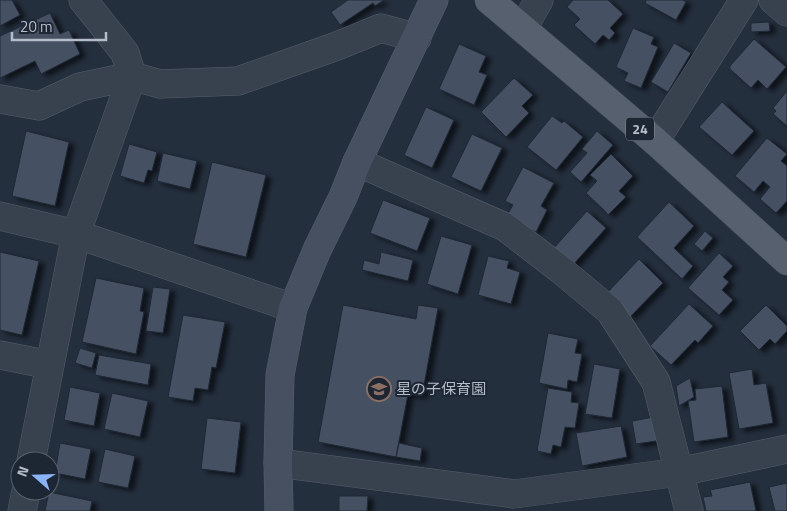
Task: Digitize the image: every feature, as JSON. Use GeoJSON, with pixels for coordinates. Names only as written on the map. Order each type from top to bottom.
{"type":"FeatureCollection","features":[{"type":"Feature","properties":{"kind":"main road","name":"24"},"geometry":{"type":"LineString","coordinates":[[489,0],[655,141],[787,261]]}},
{"type":"Feature","properties":{"kind":"street"},"geometry":{"type":"LineString","coordinates":[[34,451],[76,234],[132,76],[125,53],[83,0]]}},
{"type":"Feature","properties":{"kind":"street"},"geometry":{"type":"LineString","coordinates":[[279,511],[280,374],[293,308],[357,162],[434,0]]}},
{"type":"Feature","properties":{"kind":"street"},"geometry":{"type":"LineString","coordinates":[[523,28],[539,0]]}},
{"type":"Feature","properties":{"kind":"street"},"geometry":{"type":"LineString","coordinates":[[655,141],[744,0]]}},
{"type":"Feature","properties":{"kind":"street"},"geometry":{"type":"LineString","coordinates":[[773,0],[787,12]]}},
{"type":"Feature","properties":{"kind":"street"},"geometry":{"type":"LineString","coordinates":[[0,99],[39,106],[80,87],[132,76],[160,84],[238,81],[337,46],[381,28],[416,38]]}},
{"type":"Feature","properties":{"kind":"street"},"geometry":{"type":"LineString","coordinates":[[357,162],[505,227],[610,311],[656,382],[690,511]]}},
{"type":"Feature","properties":{"kind":"street"},"geometry":{"type":"LineString","coordinates":[[0,216],[76,234],[293,308]]}},
{"type":"Feature","properties":{"kind":"street"},"geometry":{"type":"LineString","coordinates":[[0,356],[50,365]]}},
{"type":"Feature","properties":{"kind":"street"},"geometry":{"type":"LineString","coordinates":[[278,463],[515,502],[679,472],[787,449]]}},
{"type":"Feature","properties":{"kind":"building"},"geometry":{"type":"Polygon","coordinates":[[[0,0],[12,0],[20,15],[0,26],[0,0]]]}},
{"type":"Feature","properties":{"kind":"building"},"geometry":{"type":"Polygon","coordinates":[[[348,0],[384,0],[375,6],[373,3],[340,25],[331,12],[348,0]]]}},
{"type":"Feature","properties":{"kind":"building"},"geometry":{"type":"Polygon","coordinates":[[[573,0],[608,0],[623,14],[610,28],[615,33],[609,40],[603,35],[595,44],[574,25],[580,19],[567,7],[573,0]]]}},
{"type":"Feature","properties":{"kind":"building"},"geometry":{"type":"Polygon","coordinates":[[[646,0],[683,0],[686,2],[676,20],[645,3],[646,0]]]}},
{"type":"Feature","properties":{"kind":"building"},"geometry":{"type":"Polygon","coordinates":[[[50,13],[60,34],[69,30],[80,54],[41,74],[35,61],[0,78],[0,36],[50,13]]]}},
{"type":"Feature","properties":{"kind":"building"},"geometry":{"type":"Polygon","coordinates":[[[769,22],[770,31],[751,32],[751,23],[769,22]]]}},
{"type":"Feature","properties":{"kind":"building"},"geometry":{"type":"Polygon","coordinates":[[[633,28],[654,37],[651,44],[658,47],[641,88],[624,81],[628,73],[616,67],[633,28]]]}},
{"type":"Feature","properties":{"kind":"building"},"geometry":{"type":"Polygon","coordinates":[[[754,39],[786,67],[767,89],[758,80],[751,88],[730,69],[730,66],[754,39]]]}},
{"type":"Feature","properties":{"kind":"building"},"geometry":{"type":"Polygon","coordinates":[[[674,43],[691,53],[668,92],[651,82],[674,43]]]}},
{"type":"Feature","properties":{"kind":"building"},"geometry":{"type":"Polygon","coordinates":[[[459,44],[486,56],[479,72],[487,75],[474,105],[439,89],[459,44]]]}},
{"type":"Feature","properties":{"kind":"building"},"geometry":{"type":"Polygon","coordinates":[[[514,78],[533,95],[522,106],[529,113],[506,137],[481,112],[514,78]]]}},
{"type":"Feature","properties":{"kind":"building"},"geometry":{"type":"Polygon","coordinates":[[[787,91],[787,126],[773,114],[776,111],[773,108],[787,91]]]}},
{"type":"Feature","properties":{"kind":"building"},"geometry":{"type":"Polygon","coordinates":[[[722,102],[754,131],[732,155],[699,127],[722,102]]]}},
{"type":"Feature","properties":{"kind":"building"},"geometry":{"type":"Polygon","coordinates":[[[426,107],[454,120],[432,168],[404,155],[426,107]]]}},
{"type":"Feature","properties":{"kind":"building"},"geometry":{"type":"Polygon","coordinates":[[[552,116],[562,123],[564,121],[583,137],[556,170],[527,147],[552,116]]]}},
{"type":"Feature","properties":{"kind":"building"},"geometry":{"type":"Polygon","coordinates":[[[26,131],[69,142],[55,206],[12,196],[26,131]]]}},
{"type":"Feature","properties":{"kind":"building"},"geometry":{"type":"Polygon","coordinates":[[[597,131],[613,145],[581,182],[570,172],[587,153],[582,149],[597,131]]]}},
{"type":"Feature","properties":{"kind":"building"},"geometry":{"type":"Polygon","coordinates":[[[472,134],[502,148],[481,191],[451,177],[472,134]]]}},
{"type":"Feature","properties":{"kind":"building"},"geometry":{"type":"Polygon","coordinates":[[[767,138],[787,154],[781,161],[787,166],[787,201],[776,213],[760,199],[770,187],[763,181],[754,192],[735,176],[767,138]]]}},
{"type":"Feature","properties":{"kind":"building"},"geometry":{"type":"Polygon","coordinates":[[[129,144],[157,152],[152,171],[148,170],[144,183],[120,176],[129,144]]]}},
{"type":"Feature","properties":{"kind":"building"},"geometry":{"type":"Polygon","coordinates":[[[163,153],[197,161],[190,189],[157,181],[163,153]]]}},
{"type":"Feature","properties":{"kind":"building"},"geometry":{"type":"Polygon","coordinates":[[[611,154],[633,176],[619,191],[626,197],[608,215],[586,193],[597,181],[590,175],[611,154]]]}},
{"type":"Feature","properties":{"kind":"building"},"geometry":{"type":"Polygon","coordinates":[[[212,162],[266,175],[246,257],[193,244],[212,162]]]}},
{"type":"Feature","properties":{"kind":"building"},"geometry":{"type":"Polygon","coordinates":[[[523,167],[554,183],[541,206],[547,210],[536,232],[506,217],[513,205],[505,201],[523,167]]]}},
{"type":"Feature","properties":{"kind":"building"},"geometry":{"type":"Polygon","coordinates":[[[383,200],[430,218],[417,251],[370,233],[383,200]]]}},
{"type":"Feature","properties":{"kind":"building"},"geometry":{"type":"Polygon","coordinates":[[[669,202],[694,226],[674,248],[693,266],[682,279],[637,237],[669,202]]]}},
{"type":"Feature","properties":{"kind":"building"},"geometry":{"type":"Polygon","coordinates":[[[587,211],[606,228],[572,266],[553,249],[587,211]]]}},
{"type":"Feature","properties":{"kind":"building"},"geometry":{"type":"Polygon","coordinates":[[[705,231],[713,238],[702,251],[694,244],[705,231]]]}},
{"type":"Feature","properties":{"kind":"building"},"geometry":{"type":"Polygon","coordinates":[[[441,236],[472,245],[458,294],[427,284],[441,236]]]}},
{"type":"Feature","properties":{"kind":"building"},"geometry":{"type":"Polygon","coordinates":[[[0,252],[39,261],[22,335],[0,330],[0,252]]]}},
{"type":"Feature","properties":{"kind":"building"},"geometry":{"type":"Polygon","coordinates":[[[381,252],[413,260],[408,281],[362,270],[364,260],[379,264],[381,252]]]}},
{"type":"Feature","properties":{"kind":"building"},"geometry":{"type":"Polygon","coordinates":[[[719,253],[733,266],[723,277],[729,282],[722,290],[733,300],[719,315],[688,288],[719,253]]]}},
{"type":"Feature","properties":{"kind":"building"},"geometry":{"type":"Polygon","coordinates":[[[488,256],[509,261],[507,268],[520,272],[511,304],[478,295],[488,256]]]}},
{"type":"Feature","properties":{"kind":"building"},"geometry":{"type":"Polygon","coordinates":[[[639,259],[663,283],[630,317],[606,294],[639,259]]]}},
{"type":"Feature","properties":{"kind":"building"},"geometry":{"type":"Polygon","coordinates":[[[96,278],[144,288],[140,311],[144,312],[136,354],[82,342],[96,278]]]}},
{"type":"Feature","properties":{"kind":"building"},"geometry":{"type":"Polygon","coordinates":[[[153,287],[170,289],[163,333],[146,331],[153,287]]]}},
{"type":"Feature","properties":{"kind":"building"},"geometry":{"type":"Polygon","coordinates":[[[689,304],[713,326],[698,343],[695,340],[671,365],[650,346],[689,304]]]}},
{"type":"Feature","properties":{"kind":"building"},"geometry":{"type":"Polygon","coordinates":[[[343,305],[416,319],[418,305],[438,308],[422,396],[408,394],[396,457],[318,442],[343,305]]]}},
{"type":"Feature","properties":{"kind":"building"},"geometry":{"type":"Polygon","coordinates":[[[766,305],[787,326],[787,331],[775,344],[770,339],[759,350],[740,331],[766,305]]]}},
{"type":"Feature","properties":{"kind":"building"},"geometry":{"type":"Polygon","coordinates":[[[183,315],[225,322],[216,368],[212,367],[208,390],[195,388],[193,401],[168,397],[183,315]]]}},
{"type":"Feature","properties":{"kind":"building"},"geometry":{"type":"Polygon","coordinates":[[[548,333],[578,339],[575,353],[582,354],[577,382],[568,380],[567,389],[539,383],[548,333]]]}},
{"type":"Feature","properties":{"kind":"building"},"geometry":{"type":"Polygon","coordinates":[[[80,348],[96,353],[92,368],[75,363],[80,348]]]}},
{"type":"Feature","properties":{"kind":"building"},"geometry":{"type":"Polygon","coordinates":[[[99,355],[151,364],[148,385],[95,375],[99,355]]]}},
{"type":"Feature","properties":{"kind":"building"},"geometry":{"type":"Polygon","coordinates":[[[594,364],[620,369],[612,418],[585,414],[594,364]]]}},
{"type":"Feature","properties":{"kind":"building"},"geometry":{"type":"Polygon","coordinates":[[[752,369],[754,385],[766,383],[773,423],[739,429],[729,373],[752,369]]]}},
{"type":"Feature","properties":{"kind":"building"},"geometry":{"type":"Polygon","coordinates":[[[690,378],[694,397],[679,406],[676,386],[690,378]]]}},
{"type":"Feature","properties":{"kind":"building"},"geometry":{"type":"Polygon","coordinates":[[[722,386],[728,437],[694,442],[688,401],[696,400],[695,389],[722,386]]]}},
{"type":"Feature","properties":{"kind":"building"},"geometry":{"type":"Polygon","coordinates":[[[70,387],[100,393],[94,426],[64,420],[70,387]]]}},
{"type":"Feature","properties":{"kind":"building"},"geometry":{"type":"Polygon","coordinates":[[[548,388],[572,392],[571,402],[579,403],[575,428],[565,427],[561,447],[553,445],[551,454],[537,451],[548,388]]]}},
{"type":"Feature","properties":{"kind":"building"},"geometry":{"type":"Polygon","coordinates":[[[112,393],[148,401],[140,437],[104,429],[112,393]]]}},
{"type":"Feature","properties":{"kind":"building"},"geometry":{"type":"Polygon","coordinates":[[[654,417],[662,440],[636,444],[632,421],[654,417]]]}},
{"type":"Feature","properties":{"kind":"building"},"geometry":{"type":"Polygon","coordinates":[[[207,418],[241,422],[235,473],[201,469],[207,418]]]}},
{"type":"Feature","properties":{"kind":"building"},"geometry":{"type":"Polygon","coordinates":[[[621,426],[627,457],[582,466],[576,433],[621,426]]]}},
{"type":"Feature","properties":{"kind":"building"},"geometry":{"type":"Polygon","coordinates":[[[60,443],[91,449],[85,479],[60,474],[60,443]]]}},
{"type":"Feature","properties":{"kind":"building"},"geometry":{"type":"Polygon","coordinates":[[[399,443],[422,448],[420,461],[396,457],[399,443]]]}},
{"type":"Feature","properties":{"kind":"building"},"geometry":{"type":"Polygon","coordinates":[[[105,449],[135,456],[128,488],[98,482],[105,449]]]}},
{"type":"Feature","properties":{"kind":"building"},"geometry":{"type":"Polygon","coordinates":[[[750,482],[756,511],[706,511],[703,497],[712,496],[710,490],[750,482]]]}},
{"type":"Feature","properties":{"kind":"building"},"geometry":{"type":"Polygon","coordinates":[[[787,483],[787,511],[775,511],[769,487],[787,483]]]}},
{"type":"Feature","properties":{"kind":"building"},"geometry":{"type":"Polygon","coordinates":[[[60,494],[92,501],[90,511],[45,511],[47,501],[60,501],[60,494]]]}},
{"type":"Feature","properties":{"kind":"building"},"geometry":{"type":"Polygon","coordinates":[[[339,496],[368,496],[367,511],[339,511],[339,496]]]}},
{"type":"Feature","properties":{"kind":"place","name":"星の子保育園"},"geometry":{"type":"Point","coordinates":[379,389]}}]}
